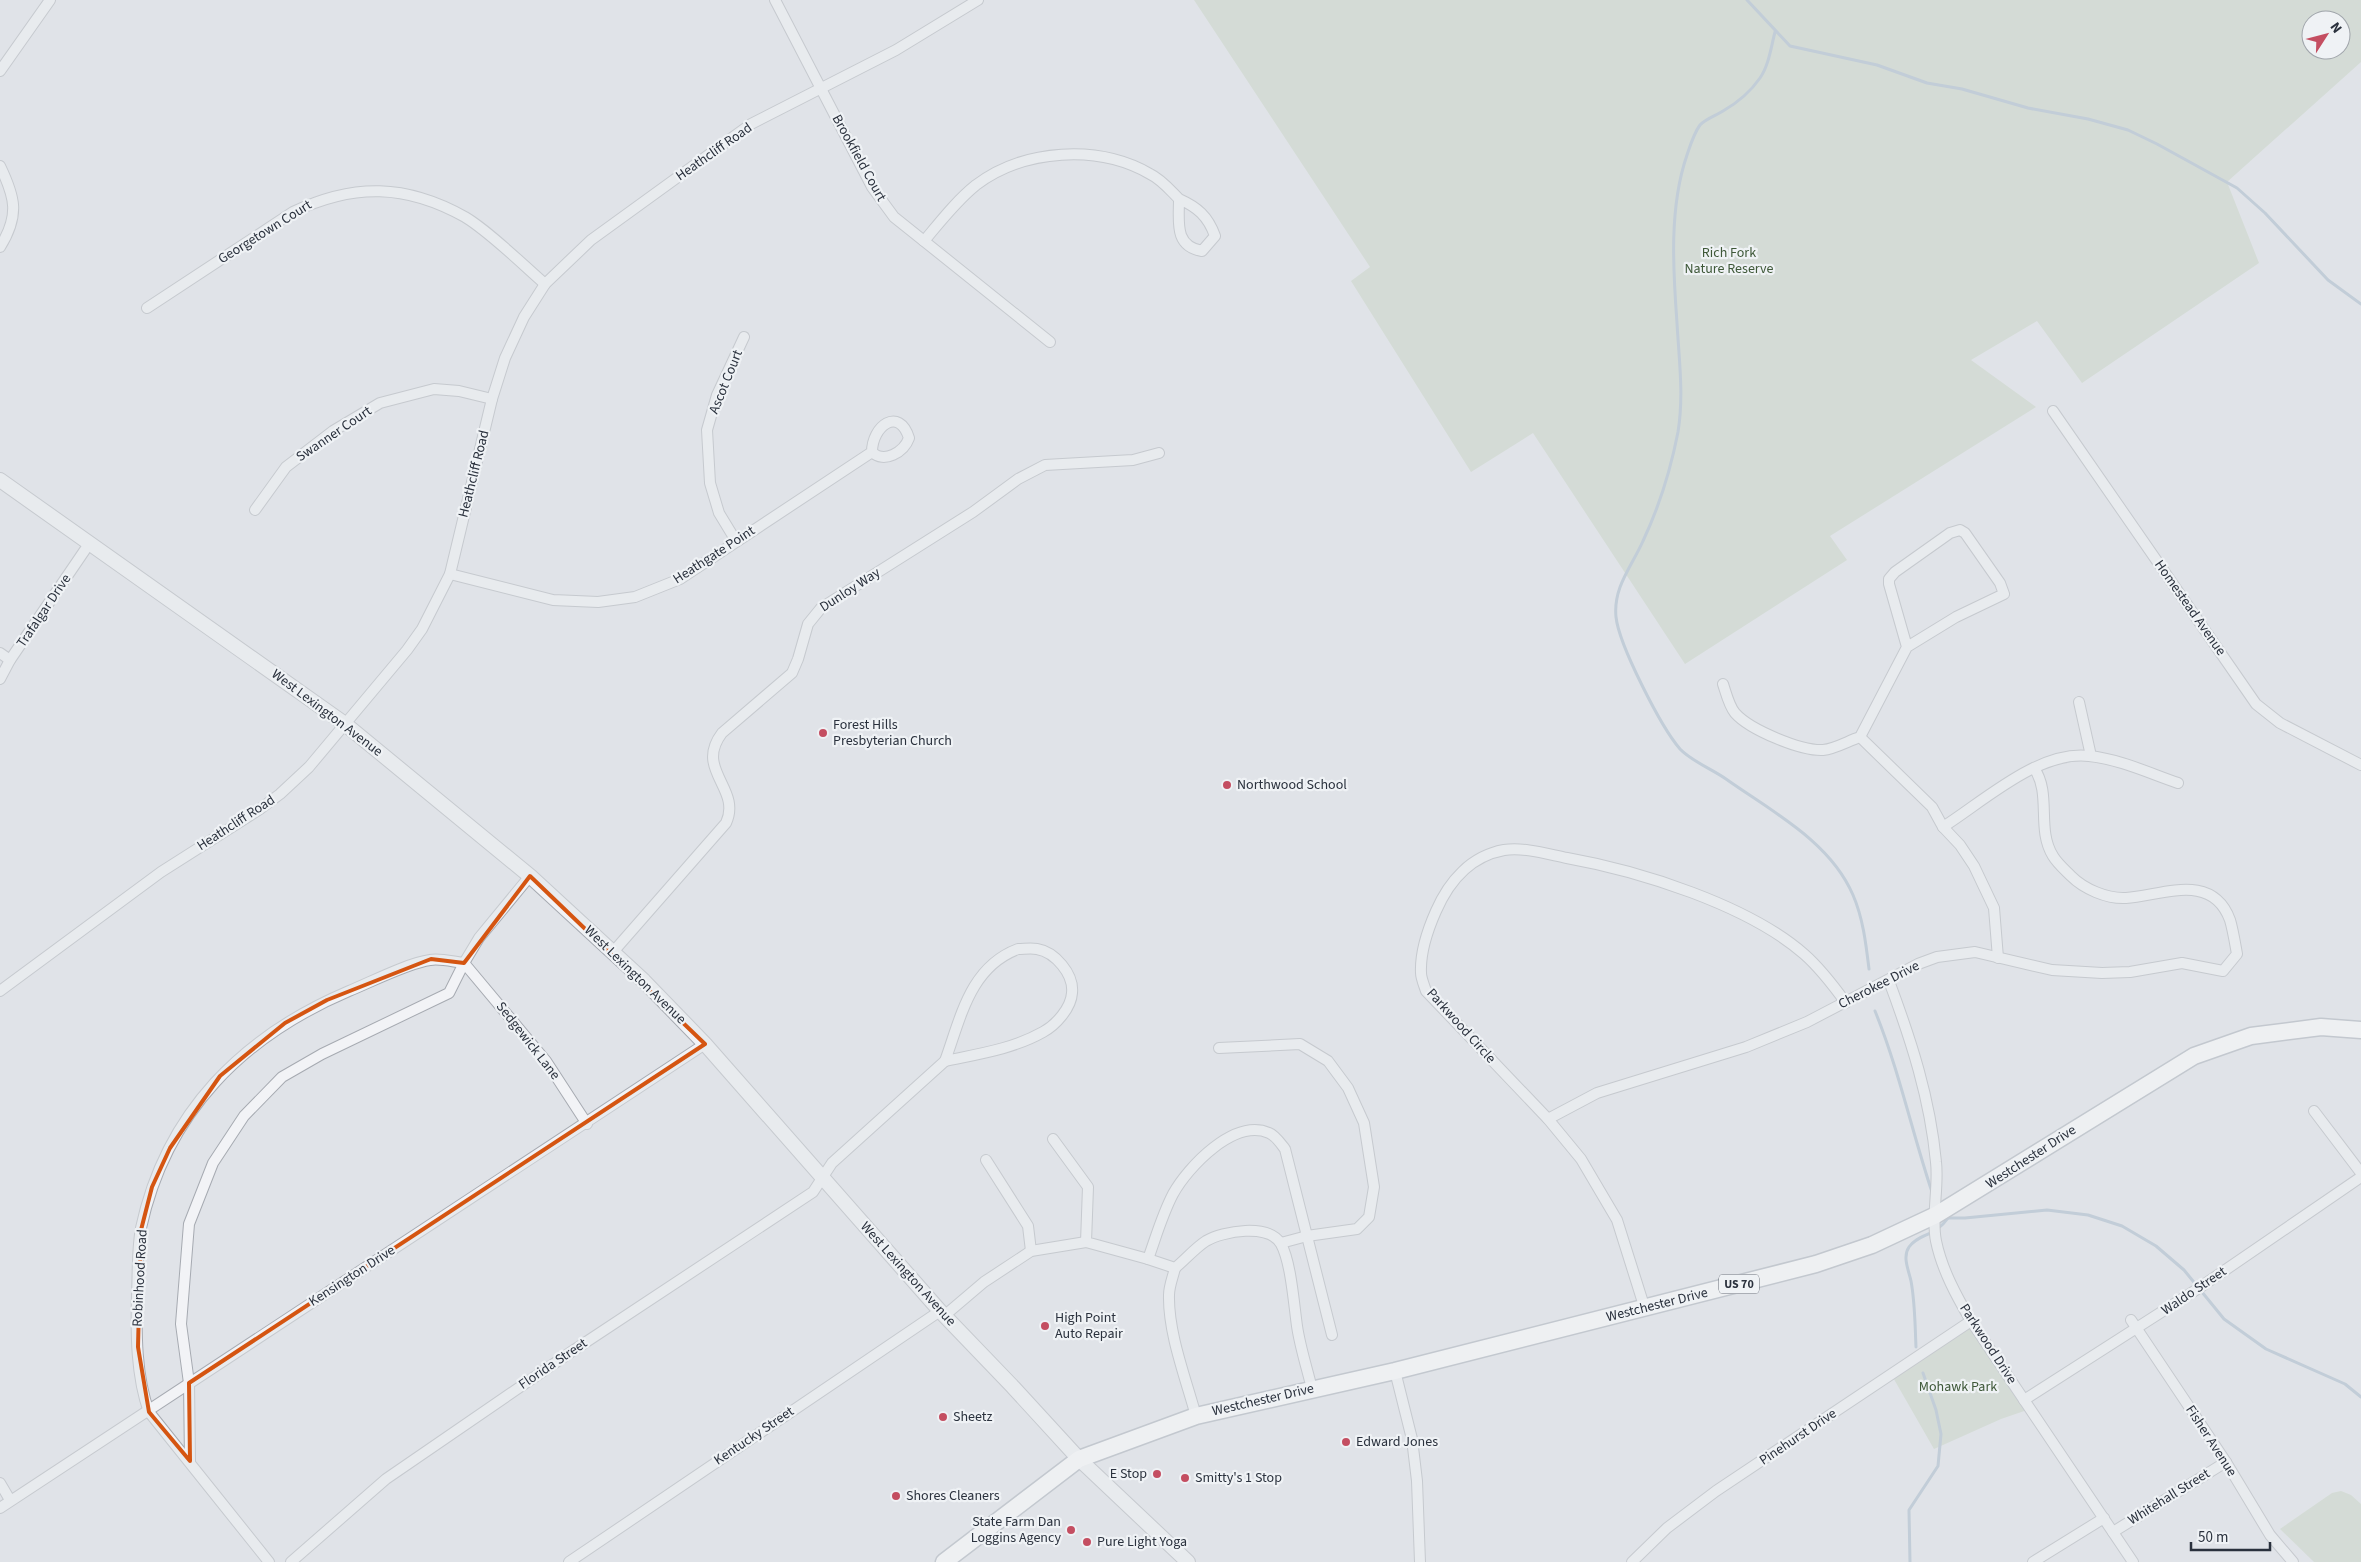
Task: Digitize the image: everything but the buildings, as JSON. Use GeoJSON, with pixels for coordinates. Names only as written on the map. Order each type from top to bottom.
{"type":"FeatureCollection","features":[{"type":"Feature","properties":{"kind":"main road","name":"Westchester Drive"},"geometry":{"type":"LineString","coordinates":[[944,1562],[1079,1459],[1196,1416],[1395,1371],[1816,1264],[1872,1245],[1936,1215],[2194,1056],[2251,1036],[2321,1027],[2361,1030]]}},
{"type":"Feature","properties":{"kind":"street"},"geometry":{"type":"LineString","coordinates":[[0,71],[50,0]]}},
{"type":"Feature","properties":{"kind":"street","name":"Brookfield Court"},"geometry":{"type":"LineString","coordinates":[[775,0],[872,188],[894,216],[1050,342]]}},
{"type":"Feature","properties":{"kind":"street","name":"Heathcliff Road"},"geometry":{"type":"LineString","coordinates":[[0,991],[161,872],[260,809],[309,767],[422,629],[450,574],[492,399],[506,356],[524,317],[545,284],[591,240],[744,130],[896,50],[978,0]]}},
{"type":"Feature","properties":{"kind":"street"},"geometry":{"type":"LineString","coordinates":[[924,241],[952,207],[977,185],[1012,165],[1051,155],[1087,155],[1126,163],[1152,174],[1179,199],[1196,207],[1212,227],[1215,236],[1202,251],[1190,249],[1181,235],[1179,199]]}},
{"type":"Feature","properties":{"kind":"street"},"geometry":{"type":"LineString","coordinates":[[0,166],[12,192],[14,207],[10,224],[0,247]]}},
{"type":"Feature","properties":{"kind":"street","name":"Georgetown Court"},"geometry":{"type":"LineString","coordinates":[[147,308],[293,212],[319,199],[352,191],[394,191],[426,200],[466,218],[545,284]]}},
{"type":"Feature","properties":{"kind":"street","name":"Ascot Court"},"geometry":{"type":"LineString","coordinates":[[736,541],[719,513],[710,483],[707,430],[717,396],[744,337]]}},
{"type":"Feature","properties":{"kind":"street","name":"Swanner Court"},"geometry":{"type":"LineString","coordinates":[[255,510],[286,467],[333,431],[380,403],[434,389],[458,391],[492,399]]}},
{"type":"Feature","properties":{"kind":"street","name":"Homestead Avenue"},"geometry":{"type":"LineString","coordinates":[[2053,411],[2256,704],[2280,724],[2361,765]]}},
{"type":"Feature","properties":{"kind":"street","name":"Heathgate Point"},"geometry":{"type":"LineString","coordinates":[[450,574],[553,600],[598,602],[635,596],[680,580],[872,452]]}},
{"type":"Feature","properties":{"kind":"street","name":"Dunloy Way"},"geometry":{"type":"LineString","coordinates":[[613,952],[726,823],[731,806],[728,794],[715,772],[712,756],[715,746],[722,733],[792,673],[808,624],[821,608],[973,512],[1032,470],[1046,465],[1133,460],[1160,453]]}},
{"type":"Feature","properties":{"kind":"street","name":"West Lexington Avenue"},"geometry":{"type":"LineString","coordinates":[[0,480],[345,724],[530,876],[613,952],[705,1044],[942,1314],[1014,1387],[1079,1459],[1188,1562]]}},
{"type":"Feature","properties":{"kind":"street"},"geometry":{"type":"LineString","coordinates":[[1723,684],[1733,712],[1746,723],[1764,733],[1811,749],[1825,750],[1860,737],[1906,647],[1956,617],[2004,594],[2000,583],[1960,530],[1955,530],[1895,572],[1889,579],[1888,584],[1906,647]]}},
{"type":"Feature","properties":{"kind":"street","name":"Trafalgar Drive"},"geometry":{"type":"LineString","coordinates":[[0,679],[10,660],[89,544]]}},
{"type":"Feature","properties":{"kind":"street"},"geometry":{"type":"LineString","coordinates":[[0,652],[10,660]]}},
{"type":"Feature","properties":{"kind":"street"},"geometry":{"type":"LineString","coordinates":[[2079,702],[2091,756]]}},
{"type":"Feature","properties":{"kind":"street"},"geometry":{"type":"LineString","coordinates":[[1860,737],[1932,807],[1943,827],[1960,844],[1974,866],[1994,908],[1998,958]]}},
{"type":"Feature","properties":{"kind":"street"},"geometry":{"type":"LineString","coordinates":[[1943,827],[2034,768],[2079,755],[2091,756],[2125,765],[2178,783]]}},
{"type":"Feature","properties":{"kind":"street","name":"Cherokee Drive"},"geometry":{"type":"LineString","coordinates":[[1548,1119],[1597,1093],[1746,1047],[1807,1022],[1889,981],[1918,964],[1937,958],[1975,952],[2052,970],[2102,973],[2130,972],[2182,963],[2223,971],[2237,954],[2230,920],[2216,901],[2205,893],[2185,889],[2127,898],[2114,898],[2084,887],[2071,876],[2053,855],[2047,840],[2044,796],[2040,777],[2034,768]]}},
{"type":"Feature","properties":{"kind":"street","name":"Parkwood Circle"},"geometry":{"type":"LineString","coordinates":[[1645,1309],[1617,1220],[1581,1160],[1548,1119],[1426,991],[1421,973],[1427,932],[1442,897],[1455,877],[1488,855],[1505,850],[1520,850],[1588,862],[1649,878],[1692,893],[1750,919],[1779,936],[1815,964],[1846,1002]]}},
{"type":"Feature","properties":{"kind":"street"},"geometry":{"type":"LineString","coordinates":[[190,1461],[189,1383],[181,1324],[189,1224],[213,1163],[244,1116],[282,1077],[322,1054],[449,993],[464,963],[480,938],[530,876]]}},
{"type":"Feature","properties":{"kind":"street"},"geometry":{"type":"LineString","coordinates":[[1018,949],[1037,949],[1053,956],[1068,972],[1072,994],[1063,1015],[1045,1031],[1009,1047],[945,1061],[968,995],[990,965],[1004,954],[1018,949]]}},
{"type":"Feature","properties":{"kind":"street","name":"Robinhood Road"},"geometry":{"type":"LineString","coordinates":[[269,1562],[149,1412],[144,1396],[138,1347],[136,1308],[141,1230],[152,1187],[170,1148],[189,1115],[220,1076],[238,1058],[285,1023],[327,1000],[431,959],[464,963]]}},
{"type":"Feature","properties":{"kind":"street","name":"Sedgewick Lane"},"geometry":{"type":"LineString","coordinates":[[464,963],[546,1061],[587,1124]]}},
{"type":"Feature","properties":{"kind":"street","name":"Parkwood Drive"},"geometry":{"type":"LineString","coordinates":[[1889,981],[1911,1040],[1928,1106],[1938,1186],[1935,1240],[1956,1295],[1971,1321],[2133,1562]]}},
{"type":"Feature","properties":{"kind":"street","name":"Kensington Drive"},"geometry":{"type":"LineString","coordinates":[[0,1508],[587,1124],[705,1044]]}},
{"type":"Feature","properties":{"kind":"street"},"geometry":{"type":"LineString","coordinates":[[1218,1048],[1300,1044],[1328,1061],[1348,1088],[1364,1123],[1374,1187],[1370,1218],[1358,1229],[1307,1236],[1281,1243]]}},
{"type":"Feature","properties":{"kind":"street","name":"Florida Street"},"geometry":{"type":"LineString","coordinates":[[292,1562],[386,1479],[571,1352],[814,1192],[832,1163],[945,1061]]}},
{"type":"Feature","properties":{"kind":"street"},"geometry":{"type":"LineString","coordinates":[[2314,1111],[2361,1173]]}},
{"type":"Feature","properties":{"kind":"street"},"geometry":{"type":"LineString","coordinates":[[1148,1259],[1165,1210],[1187,1173],[1218,1144],[1231,1135],[1256,1130],[1270,1133],[1285,1149],[1332,1334]]}},
{"type":"Feature","properties":{"kind":"street"},"geometry":{"type":"LineString","coordinates":[[1053,1139],[1088,1187],[1086,1242]]}},
{"type":"Feature","properties":{"kind":"street"},"geometry":{"type":"LineString","coordinates":[[986,1160],[1028,1226],[1031,1251],[1086,1242],[1175,1268]]}},
{"type":"Feature","properties":{"kind":"street","name":"Waldo Street"},"geometry":{"type":"LineString","coordinates":[[2024,1400],[2136,1329],[2361,1177]]}},
{"type":"Feature","properties":{"kind":"street"},"geometry":{"type":"LineString","coordinates":[[1196,1416],[1178,1352],[1170,1314],[1169,1294],[1175,1268],[1207,1241],[1231,1233],[1251,1230],[1270,1234],[1281,1243],[1291,1279],[1297,1328],[1312,1389]]}},
{"type":"Feature","properties":{"kind":"street","name":"Kentucky Street"},"geometry":{"type":"LineString","coordinates":[[569,1562],[942,1314],[984,1282],[1031,1251]]}},
{"type":"Feature","properties":{"kind":"street","name":"Fisher Avenue"},"geometry":{"type":"LineString","coordinates":[[2131,1320],[2226,1462],[2270,1535],[2293,1562]]}},
{"type":"Feature","properties":{"kind":"street","name":"Pinehurst Drive"},"geometry":{"type":"LineString","coordinates":[[1632,1562],[1668,1528],[1716,1491],[1971,1321]]}},
{"type":"Feature","properties":{"kind":"street"},"geometry":{"type":"LineString","coordinates":[[1395,1371],[1412,1439],[1418,1481],[1420,1562]]}},
{"type":"Feature","properties":{"kind":"street","name":"Whitehall Street"},"geometry":{"type":"LineString","coordinates":[[2113,1532],[2226,1462]]}},
{"type":"Feature","properties":{"kind":"street"},"geometry":{"type":"LineString","coordinates":[[0,1484],[10,1500]]}},
{"type":"Feature","properties":{"kind":"street"},"geometry":{"type":"LineString","coordinates":[[2033,1562],[2104,1518]]}},
{"type":"Feature","properties":{"kind":"highlighted area"},"geometry":{"type":"Polygon","coordinates":[[[530,876],[705,1044],[189,1383],[190,1461],[149,1412],[138,1347],[141,1230],[152,1187],[170,1148],[220,1076],[285,1023],[327,1000],[431,959],[464,963],[530,876]]]}},
{"type":"Feature","properties":{"kind":"green space","name":"Rich Fork Nature Reserve"},"geometry":{"type":"Polygon","coordinates":[[[1194,0],[2361,0],[2361,62],[2227,182],[2259,263],[2082,383],[2037,321],[1971,360],[2036,407],[1830,536],[1847,560],[1685,664],[1533,433],[1471,472],[1351,281],[1370,267],[1194,0]]]}},
{"type":"Feature","properties":{"kind":"green space","name":"Mohawk Park"},"geometry":{"type":"Polygon","coordinates":[[[1971,1321],[2030,1409],[2001,1419],[1934,1449],[1891,1374],[1971,1321]]]}},
{"type":"Feature","properties":{"kind":"green space"},"geometry":{"type":"Polygon","coordinates":[[[2341,1491],[2351,1495],[2361,1504],[2361,1562],[2314,1562],[2280,1529],[2332,1493],[2341,1491]]]}},
{"type":"Feature","properties":{"kind":"waterway"},"geometry":{"type":"LineString","coordinates":[[1747,0],[1790,46],[1877,65],[1927,83],[1962,89],[2028,108],[2088,119],[2128,130],[2157,144],[2237,188],[2265,213],[2328,280],[2361,304]]}},
{"type":"Feature","properties":{"kind":"waterway"},"geometry":{"type":"LineString","coordinates":[[1775,32],[1768,62],[1760,78],[1738,100],[1700,125],[1691,144],[1681,175],[1677,196],[1674,238],[1674,281],[1681,391],[1678,432],[1668,473],[1654,515],[1620,586],[1617,596],[1616,617],[1625,646],[1642,685],[1662,723],[1680,749],[1798,829],[1815,843],[1843,876],[1853,895],[1862,922],[1869,969]]}},
{"type":"Feature","properties":{"kind":"waterway"},"geometry":{"type":"LineString","coordinates":[[1875,1011],[1884,1033],[1932,1192]]}},
{"type":"Feature","properties":{"kind":"waterway"},"geometry":{"type":"LineString","coordinates":[[1948,1218],[2047,1210],[2088,1215],[2122,1226],[2156,1246],[2184,1270],[2224,1319],[2266,1349],[2345,1384],[2361,1397]]}},
{"type":"Feature","properties":{"kind":"waterway"},"geometry":{"type":"LineString","coordinates":[[1916,1347],[1915,1314],[1906,1255],[1909,1247],[1917,1239],[1938,1229],[1948,1218]]}},
{"type":"Feature","properties":{"kind":"waterway"},"geometry":{"type":"LineString","coordinates":[[1910,1562],[1909,1510],[1938,1466],[1941,1434],[1936,1410],[1923,1373]]}},
{"type":"Feature","properties":{"kind":"place","name":"Forest Hills Presbyterian Church"},"geometry":{"type":"Point","coordinates":[823,733]}},
{"type":"Feature","properties":{"kind":"place","name":"Northwood School"},"geometry":{"type":"Point","coordinates":[1227,785]}},
{"type":"Feature","properties":{"kind":"place","name":"High Point Auto Repair"},"geometry":{"type":"Point","coordinates":[1045,1326]}},
{"type":"Feature","properties":{"kind":"place","name":"Sheetz"},"geometry":{"type":"Point","coordinates":[943,1417]}},
{"type":"Feature","properties":{"kind":"place","name":"Edward Jones"},"geometry":{"type":"Point","coordinates":[1346,1442]}},
{"type":"Feature","properties":{"kind":"place","name":"E Stop"},"geometry":{"type":"Point","coordinates":[1157,1474]}},
{"type":"Feature","properties":{"kind":"place","name":"Smitty's 1 Stop"},"geometry":{"type":"Point","coordinates":[1185,1478]}},
{"type":"Feature","properties":{"kind":"place","name":"Shores Cleaners"},"geometry":{"type":"Point","coordinates":[896,1496]}},
{"type":"Feature","properties":{"kind":"place","name":"State Farm Dan Loggins Agency"},"geometry":{"type":"Point","coordinates":[1071,1530]}},
{"type":"Feature","properties":{"kind":"place","name":"Pure Light Yoga"},"geometry":{"type":"Point","coordinates":[1087,1542]}}]}
